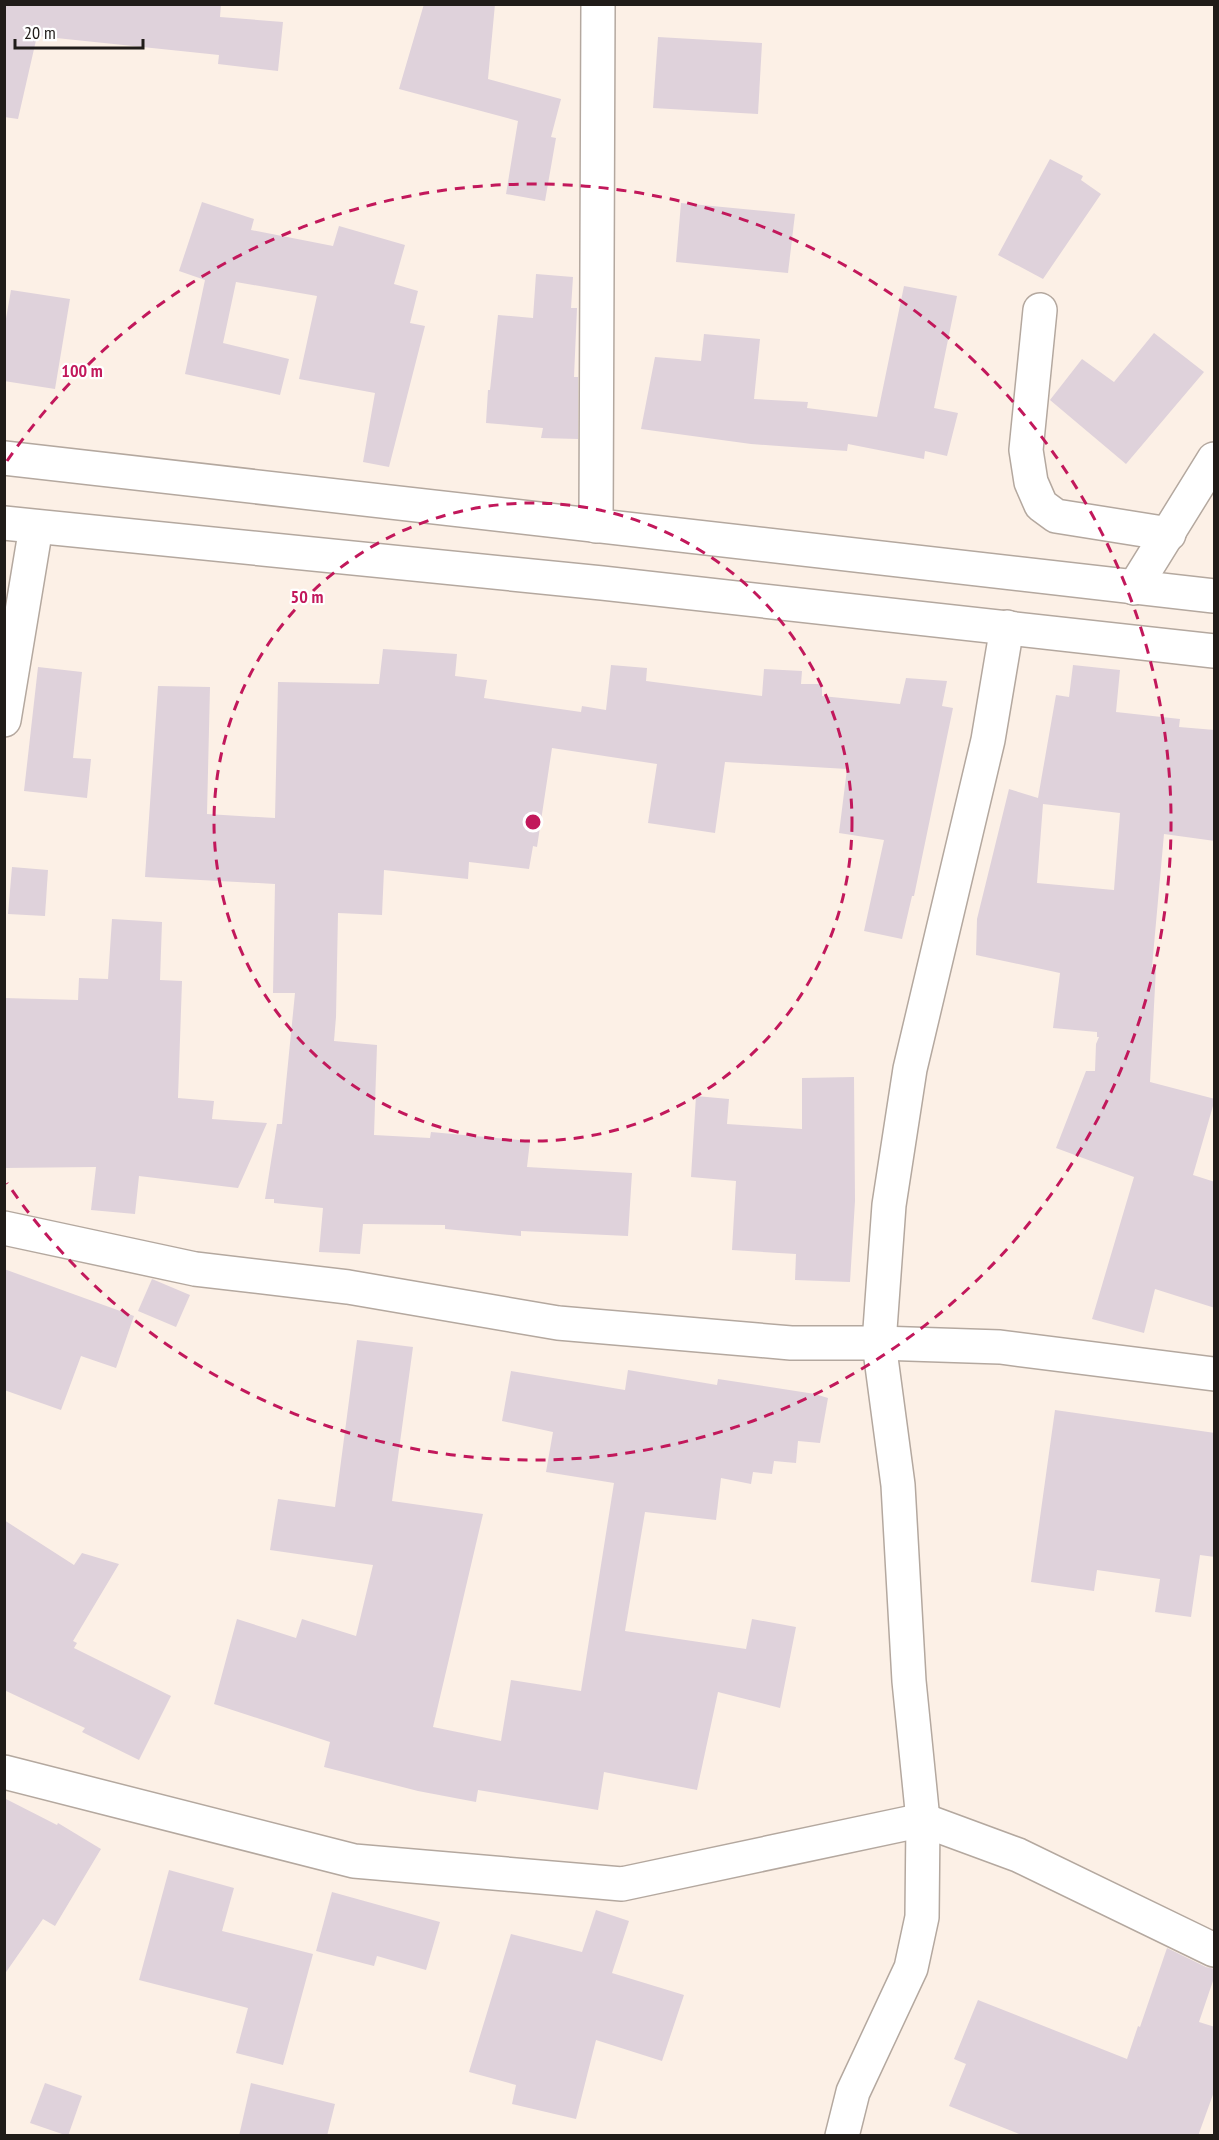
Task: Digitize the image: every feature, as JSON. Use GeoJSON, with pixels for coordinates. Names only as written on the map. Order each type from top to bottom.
{"type":"FeatureCollection","features":[{"type":"Feature","properties":{"kind":"street"},"geometry":{"type":"LineString","coordinates":[[596,526],[598,4]]}},
{"type":"Feature","properties":{"kind":"street"},"geometry":{"type":"LineString","coordinates":[[1040,310],[1026,450],[1031,482],[1041,505],[1056,516],[1168,534]]}},
{"type":"Feature","properties":{"kind":"street"},"geometry":{"type":"LineString","coordinates":[[4,458],[1215,596]]}},
{"type":"Feature","properties":{"kind":"street"},"geometry":{"type":"LineString","coordinates":[[1134,588],[1215,459]]}},
{"type":"Feature","properties":{"kind":"street"},"geometry":{"type":"LineString","coordinates":[[4,720],[20,525],[614,584],[1215,651]]}},
{"type":"Feature","properties":{"kind":"street"},"geometry":{"type":"LineString","coordinates":[[842,2136],[854,2092],[911,1968],[922,1917],[923,1820],[909,1681],[898,1485],[879,1343],[889,1205],[910,1069],[988,740],[1007,627]]}},
{"type":"Feature","properties":{"kind":"street"},"geometry":{"type":"LineString","coordinates":[[4,1228],[195,1269],[348,1287],[558,1323],[791,1343],[1000,1347],[1215,1374]]}},
{"type":"Feature","properties":{"kind":"street"},"geometry":{"type":"LineString","coordinates":[[4,1772],[354,1862],[622,1884],[923,1820],[1018,1855],[1215,1950]]}},
{"type":"Feature","properties":{"kind":"street"},"geometry":{"type":"LineString","coordinates":[[854,2092],[864,2136]]}},
{"type":"Feature","properties":{"kind":"building"},"geometry":{"type":"Polygon","coordinates":[[[4,4],[221,4],[220,17],[283,22],[278,71],[218,64],[219,55],[37,36],[18,119],[4,117],[4,4]]]}},
{"type":"Feature","properties":{"kind":"building"},"geometry":{"type":"Polygon","coordinates":[[[424,4],[495,4],[488,79],[561,99],[551,137],[556,138],[545,201],[506,194],[518,121],[399,89],[424,4]]]}},
{"type":"Feature","properties":{"kind":"building"},"geometry":{"type":"Polygon","coordinates":[[[658,37],[762,43],[758,114],[653,108],[658,37]]]}},
{"type":"Feature","properties":{"kind":"building"},"geometry":{"type":"Polygon","coordinates":[[[1050,159],[1083,176],[1081,180],[1101,194],[1043,279],[998,255],[1050,159]]]}},
{"type":"Feature","properties":{"kind":"building"},"geometry":{"type":"Polygon","coordinates":[[[202,202],[254,219],[251,230],[333,246],[339,226],[405,245],[394,284],[418,291],[410,323],[425,326],[389,467],[363,462],[375,393],[299,379],[317,296],[236,282],[223,343],[289,359],[280,395],[185,374],[205,280],[179,271],[202,202]]]}},
{"type":"Feature","properties":{"kind":"building"},"geometry":{"type":"Polygon","coordinates":[[[681,203],[795,214],[788,273],[676,262],[681,203]]]}},
{"type":"Feature","properties":{"kind":"building"},"geometry":{"type":"Polygon","coordinates":[[[536,274],[573,277],[571,308],[577,308],[574,377],[578,377],[578,439],[541,438],[543,428],[486,423],[498,315],[533,318],[536,274]]]}},
{"type":"Feature","properties":{"kind":"building"},"geometry":{"type":"Polygon","coordinates":[[[904,286],[957,296],[934,408],[958,413],[947,456],[925,451],[924,459],[848,444],[847,451],[751,444],[641,429],[655,357],[701,361],[704,334],[760,339],[754,399],[808,402],[807,408],[877,417],[904,286]]]}},
{"type":"Feature","properties":{"kind":"building"},"geometry":{"type":"Polygon","coordinates":[[[11,290],[70,299],[55,389],[4,381],[4,330],[11,290]]]}},
{"type":"Feature","properties":{"kind":"building"},"geometry":{"type":"Polygon","coordinates":[[[1154,333],[1204,372],[1126,464],[1050,400],[1082,359],[1114,382],[1154,333]]]}},
{"type":"Feature","properties":{"kind":"building"},"geometry":{"type":"Polygon","coordinates":[[[383,649],[457,654],[455,676],[487,680],[484,698],[581,712],[582,706],[606,710],[611,665],[647,668],[646,681],[762,696],[764,669],[802,671],[801,684],[822,684],[822,696],[900,704],[906,678],[947,681],[942,706],[953,708],[914,896],[912,896],[902,939],[864,931],[884,840],[839,833],[847,769],[725,762],[715,833],[648,823],[657,764],[552,748],[537,847],[533,846],[529,869],[469,862],[468,879],[384,870],[382,915],[338,913],[334,1041],[377,1045],[374,1135],[430,1138],[431,1132],[530,1141],[527,1167],[632,1173],[628,1236],[521,1231],[521,1236],[445,1229],[445,1225],[363,1224],[360,1254],[319,1252],[323,1208],[274,1203],[274,1199],[265,1199],[277,1124],[282,1124],[295,993],[273,993],[275,884],[145,877],[158,686],[210,687],[207,814],[275,818],[278,682],[379,684],[383,649]]]}},
{"type":"Feature","properties":{"kind":"building"},"geometry":{"type":"Polygon","coordinates":[[[1073,665],[1120,670],[1116,712],[1180,719],[1179,727],[1215,730],[1215,841],[1164,834],[1152,967],[1156,968],[1150,1082],[1215,1099],[1193,1175],[1215,1182],[1215,1308],[1155,1289],[1144,1333],[1092,1319],[1134,1177],[1056,1148],[1086,1071],[1095,1071],[1096,1044],[1099,1037],[1097,1037],[1097,1032],[1053,1028],[1060,973],[976,955],[977,919],[1009,789],[1038,798],[1056,695],[1069,697],[1073,665]],[[1043,804],[1037,883],[1114,890],[1120,813],[1043,804]]]}},
{"type":"Feature","properties":{"kind":"building"},"geometry":{"type":"Polygon","coordinates":[[[38,667],[82,672],[73,758],[91,759],[87,798],[24,791],[38,667]]]}},
{"type":"Feature","properties":{"kind":"building"},"geometry":{"type":"Polygon","coordinates":[[[12,867],[48,870],[45,916],[8,914],[12,867]]]}},
{"type":"Feature","properties":{"kind":"building"},"geometry":{"type":"Polygon","coordinates":[[[112,919],[162,922],[160,980],[182,981],[178,1098],[214,1101],[212,1119],[267,1123],[238,1188],[139,1176],[135,1214],[91,1210],[96,1167],[4,1168],[4,998],[78,1000],[79,978],[108,979],[112,919]]]}},
{"type":"Feature","properties":{"kind":"building"},"geometry":{"type":"Polygon","coordinates":[[[854,1077],[855,1201],[850,1282],[795,1280],[796,1254],[732,1250],[736,1181],[691,1177],[696,1096],[729,1099],[727,1124],[802,1129],[802,1078],[854,1077]]]}},
{"type":"Feature","properties":{"kind":"building"},"geometry":{"type":"Polygon","coordinates":[[[4,1269],[134,1316],[116,1368],[81,1356],[61,1410],[4,1390],[4,1269]]]}},
{"type":"Feature","properties":{"kind":"building"},"geometry":{"type":"Polygon","coordinates":[[[152,1279],[190,1295],[176,1327],[138,1311],[152,1279]]]}},
{"type":"Feature","properties":{"kind":"building"},"geometry":{"type":"Polygon","coordinates":[[[357,1340],[413,1347],[392,1501],[483,1514],[433,1727],[501,1741],[511,1680],[581,1691],[614,1483],[546,1472],[553,1432],[502,1421],[511,1371],[625,1390],[628,1370],[717,1385],[718,1379],[828,1398],[820,1443],[798,1441],[796,1463],[774,1461],[772,1474],[753,1472],[751,1484],[721,1478],[716,1520],[645,1512],[625,1631],[746,1649],[752,1619],[796,1627],[780,1708],[718,1692],[697,1790],[604,1772],[598,1810],[478,1790],[476,1802],[418,1791],[324,1767],[330,1742],[214,1704],[237,1619],[296,1638],[302,1619],[356,1636],[373,1565],[270,1550],[278,1499],[335,1507],[357,1340]]]}},
{"type":"Feature","properties":{"kind":"building"},"geometry":{"type":"Polygon","coordinates":[[[1055,1410],[1215,1433],[1215,1557],[1200,1555],[1191,1617],[1155,1612],[1160,1579],[1097,1570],[1094,1591],[1031,1582],[1055,1410]]]}},
{"type":"Feature","properties":{"kind":"building"},"geometry":{"type":"Polygon","coordinates":[[[4,1520],[74,1565],[82,1553],[119,1564],[73,1641],[77,1643],[74,1648],[171,1696],[139,1760],[82,1732],[85,1728],[4,1690],[4,1520]]]}},
{"type":"Feature","properties":{"kind":"building"},"geometry":{"type":"Polygon","coordinates":[[[4,1798],[57,1825],[58,1823],[101,1849],[55,1926],[43,1919],[4,1975],[4,1798]]]}},
{"type":"Feature","properties":{"kind":"building"},"geometry":{"type":"Polygon","coordinates":[[[169,1870],[234,1888],[222,1931],[313,1954],[283,2065],[236,2053],[248,2008],[139,1980],[169,1870]]]}},
{"type":"Feature","properties":{"kind":"building"},"geometry":{"type":"Polygon","coordinates":[[[332,1892],[440,1922],[426,1970],[377,1956],[374,1966],[316,1951],[332,1892]]]}},
{"type":"Feature","properties":{"kind":"building"},"geometry":{"type":"Polygon","coordinates":[[[596,1910],[629,1921],[612,1973],[684,1995],[662,2061],[596,2040],[576,2119],[512,2104],[516,2085],[469,2072],[511,1934],[582,1952],[596,1910]]]}},
{"type":"Feature","properties":{"kind":"building"},"geometry":{"type":"Polygon","coordinates":[[[1167,1948],[1215,1969],[1199,2022],[1215,2027],[1215,2089],[1198,2136],[1024,2136],[949,2106],[966,2064],[954,2059],[978,2000],[1127,2059],[1167,1948]]]}},
{"type":"Feature","properties":{"kind":"building"},"geometry":{"type":"Polygon","coordinates":[[[45,2083],[82,2096],[68,2136],[30,2123],[45,2083]]]}},
{"type":"Feature","properties":{"kind":"building"},"geometry":{"type":"Polygon","coordinates":[[[251,2083],[335,2104],[327,2136],[239,2136],[251,2083]]]}}]}
